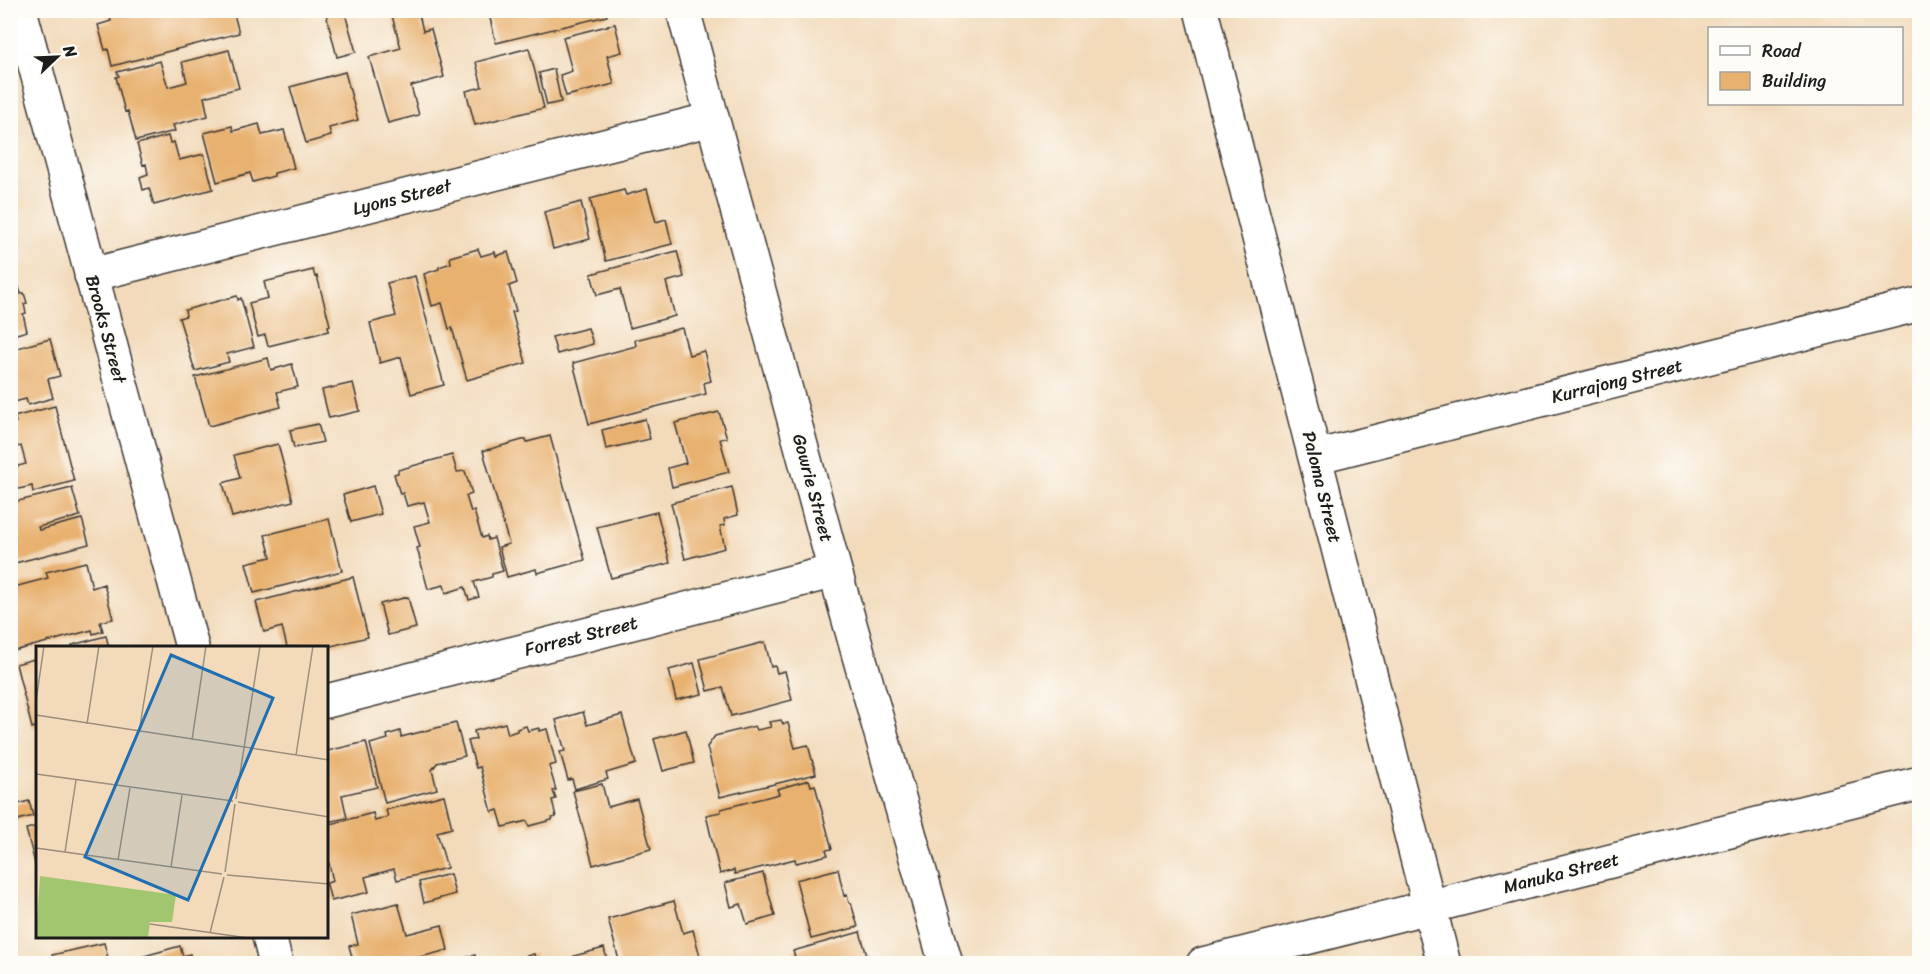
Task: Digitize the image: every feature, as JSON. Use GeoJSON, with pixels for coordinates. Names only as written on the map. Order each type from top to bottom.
{"type":"FeatureCollection","features":[{"type":"Feature","properties":{"kind":"street","name":"Brooks Street"},"geometry":{"type":"LineString","coordinates":[[20,10],[192,646]]}},
{"type":"Feature","properties":{"kind":"street","name":"Gowrie Street"},"geometry":{"type":"LineString","coordinates":[[683,10],[835,571],[946,963]]}},
{"type":"Feature","properties":{"kind":"street","name":"Paloma Street"},"geometry":{"type":"LineString","coordinates":[[1201,10],[1444,963]]}},
{"type":"Feature","properties":{"kind":"street","name":"Lyons Street"},"geometry":{"type":"LineString","coordinates":[[91,275],[712,119]]}},
{"type":"Feature","properties":{"kind":"street","name":"Kurrajong Street"},"geometry":{"type":"LineString","coordinates":[[1315,457],[1920,304]]}},
{"type":"Feature","properties":{"kind":"street","name":"Forrest Street"},"geometry":{"type":"LineString","coordinates":[[328,701],[835,571]]}},
{"type":"Feature","properties":{"kind":"street","name":"Manuka Street"},"geometry":{"type":"LineString","coordinates":[[1203,963],[1920,783]]}},
{"type":"Feature","properties":{"kind":"street"},"geometry":{"type":"LineString","coordinates":[[270,938],[276,963]]}},
{"type":"Feature","properties":{"kind":"building"},"geometry":{"type":"Polygon","coordinates":[[[108,10],[233,10],[239,33],[112,66],[98,25],[111,21],[108,10]]]}},
{"type":"Feature","properties":{"kind":"building"},"geometry":{"type":"Polygon","coordinates":[[[325,10],[344,10],[356,52],[337,57],[325,10]]]}},
{"type":"Feature","properties":{"kind":"building"},"geometry":{"type":"Polygon","coordinates":[[[418,10],[423,31],[431,29],[444,77],[411,86],[419,115],[388,123],[369,57],[401,48],[392,16],[418,10]]]}},
{"type":"Feature","properties":{"kind":"building"},"geometry":{"type":"Polygon","coordinates":[[[488,10],[605,10],[607,16],[496,43],[488,10]]]}},
{"type":"Feature","properties":{"kind":"building"},"geometry":{"type":"Polygon","coordinates":[[[615,24],[622,52],[607,56],[614,84],[566,96],[560,75],[572,71],[563,37],[615,24]]]}},
{"type":"Feature","properties":{"kind":"building"},"geometry":{"type":"Polygon","coordinates":[[[529,48],[544,108],[475,125],[466,91],[482,87],[476,62],[529,48]]]}},
{"type":"Feature","properties":{"kind":"building"},"geometry":{"type":"Polygon","coordinates":[[[229,50],[239,88],[204,97],[208,116],[173,125],[175,131],[136,141],[128,111],[125,112],[116,77],[119,76],[117,72],[160,61],[168,87],[187,82],[182,62],[229,50]]]}},
{"type":"Feature","properties":{"kind":"building"},"geometry":{"type":"Polygon","coordinates":[[[554,69],[561,102],[547,105],[539,73],[554,69]]]}},
{"type":"Feature","properties":{"kind":"building"},"geometry":{"type":"Polygon","coordinates":[[[345,72],[358,120],[329,128],[331,136],[306,143],[290,87],[345,72]]]}},
{"type":"Feature","properties":{"kind":"building"},"geometry":{"type":"Polygon","coordinates":[[[259,124],[262,135],[284,130],[294,168],[253,182],[250,173],[217,182],[204,133],[232,126],[233,131],[259,124]]]}},
{"type":"Feature","properties":{"kind":"building"},"geometry":{"type":"Polygon","coordinates":[[[168,136],[170,143],[174,142],[179,160],[204,154],[213,189],[154,205],[149,188],[143,190],[140,177],[148,174],[137,144],[168,136]]]}},
{"type":"Feature","properties":{"kind":"building"},"geometry":{"type":"Polygon","coordinates":[[[647,189],[656,222],[666,219],[672,244],[606,261],[590,199],[624,190],[626,195],[647,189]]]}},
{"type":"Feature","properties":{"kind":"building"},"geometry":{"type":"Polygon","coordinates":[[[581,202],[590,239],[553,249],[544,212],[581,202]]]}},
{"type":"Feature","properties":{"kind":"building"},"geometry":{"type":"Polygon","coordinates":[[[478,249],[481,256],[495,252],[496,256],[508,252],[517,283],[509,286],[516,311],[512,312],[526,363],[467,380],[442,303],[432,306],[424,274],[451,263],[450,257],[478,249]]]}},
{"type":"Feature","properties":{"kind":"building"},"geometry":{"type":"Polygon","coordinates":[[[677,251],[684,277],[666,282],[675,316],[630,328],[620,289],[597,295],[591,274],[677,251]]]}},
{"type":"Feature","properties":{"kind":"building"},"geometry":{"type":"Polygon","coordinates":[[[313,270],[315,277],[317,276],[330,325],[328,326],[329,331],[268,346],[265,335],[258,337],[249,303],[268,298],[264,282],[313,270]]]}},
{"type":"Feature","properties":{"kind":"building"},"geometry":{"type":"Polygon","coordinates":[[[10,276],[14,276],[21,294],[24,293],[27,303],[24,304],[26,313],[23,314],[27,331],[10,336],[10,276]]]}},
{"type":"Feature","properties":{"kind":"building"},"geometry":{"type":"Polygon","coordinates":[[[415,276],[444,385],[411,394],[401,357],[380,363],[370,323],[396,316],[387,283],[415,276]]]}},
{"type":"Feature","properties":{"kind":"building"},"geometry":{"type":"Polygon","coordinates":[[[237,296],[238,300],[241,298],[254,347],[227,354],[229,362],[195,371],[179,318],[186,316],[185,310],[237,296]]]}},
{"type":"Feature","properties":{"kind":"building"},"geometry":{"type":"Polygon","coordinates":[[[588,328],[593,344],[557,354],[552,337],[588,328]]]}},
{"type":"Feature","properties":{"kind":"building"},"geometry":{"type":"Polygon","coordinates":[[[682,328],[689,355],[704,351],[711,381],[704,383],[706,394],[589,424],[573,363],[636,346],[635,340],[682,328]]]}},
{"type":"Feature","properties":{"kind":"building"},"geometry":{"type":"Polygon","coordinates":[[[50,339],[60,376],[48,379],[53,398],[28,405],[26,399],[10,403],[10,350],[50,339]]]}},
{"type":"Feature","properties":{"kind":"building"},"geometry":{"type":"Polygon","coordinates":[[[268,358],[271,370],[292,364],[298,387],[277,392],[281,407],[209,426],[195,377],[268,358]]]}},
{"type":"Feature","properties":{"kind":"building"},"geometry":{"type":"Polygon","coordinates":[[[353,383],[360,411],[329,418],[322,390],[353,383]]]}},
{"type":"Feature","properties":{"kind":"building"},"geometry":{"type":"Polygon","coordinates":[[[55,406],[74,481],[33,492],[32,486],[10,491],[10,468],[26,464],[21,446],[10,448],[10,423],[16,422],[14,417],[55,406]]]}},
{"type":"Feature","properties":{"kind":"building"},"geometry":{"type":"Polygon","coordinates":[[[719,412],[727,438],[720,439],[729,472],[672,487],[668,468],[686,463],[675,423],[719,412]]]}},
{"type":"Feature","properties":{"kind":"building"},"geometry":{"type":"Polygon","coordinates":[[[645,419],[650,439],[606,449],[602,430],[645,419]]]}},
{"type":"Feature","properties":{"kind":"building"},"geometry":{"type":"Polygon","coordinates":[[[318,424],[323,442],[294,448],[290,430],[318,424]]]}},
{"type":"Feature","properties":{"kind":"building"},"geometry":{"type":"Polygon","coordinates":[[[550,436],[585,560],[537,573],[536,569],[507,577],[499,547],[509,544],[483,451],[526,439],[527,442],[550,436]]]}},
{"type":"Feature","properties":{"kind":"building"},"geometry":{"type":"Polygon","coordinates":[[[278,444],[293,501],[232,517],[223,483],[240,478],[234,455],[278,444]]]}},
{"type":"Feature","properties":{"kind":"building"},"geometry":{"type":"Polygon","coordinates":[[[452,455],[457,472],[465,471],[472,494],[466,496],[471,512],[474,511],[482,538],[487,536],[488,540],[494,538],[503,571],[474,582],[479,597],[469,600],[465,587],[446,593],[444,585],[428,589],[417,548],[420,547],[414,526],[430,522],[424,502],[407,506],[403,493],[400,494],[394,474],[398,473],[398,470],[452,455]]]}},
{"type":"Feature","properties":{"kind":"building"},"geometry":{"type":"Polygon","coordinates":[[[373,486],[381,514],[351,522],[343,495],[373,486]]]}},
{"type":"Feature","properties":{"kind":"building"},"geometry":{"type":"Polygon","coordinates":[[[732,487],[738,515],[724,519],[725,525],[720,526],[725,548],[685,559],[671,503],[732,487]]]}},
{"type":"Feature","properties":{"kind":"building"},"geometry":{"type":"Polygon","coordinates":[[[72,488],[80,516],[38,527],[39,530],[82,519],[89,544],[15,563],[10,547],[10,503],[72,488]]]}},
{"type":"Feature","properties":{"kind":"building"},"geometry":{"type":"Polygon","coordinates":[[[657,512],[670,563],[611,578],[597,527],[657,512]]]}},
{"type":"Feature","properties":{"kind":"building"},"geometry":{"type":"Polygon","coordinates":[[[329,519],[342,571],[254,593],[246,563],[271,557],[265,535],[329,519]]]}},
{"type":"Feature","properties":{"kind":"building"},"geometry":{"type":"Polygon","coordinates":[[[86,562],[92,588],[104,584],[113,619],[100,622],[103,631],[93,634],[92,630],[10,652],[10,588],[48,578],[46,572],[86,562]]]}},
{"type":"Feature","properties":{"kind":"building"},"geometry":{"type":"Polygon","coordinates":[[[353,577],[368,637],[328,647],[287,646],[282,627],[264,632],[256,602],[353,577]]]}},
{"type":"Feature","properties":{"kind":"building"},"geometry":{"type":"Polygon","coordinates":[[[408,597],[416,628],[388,635],[380,604],[408,597]]]}},
{"type":"Feature","properties":{"kind":"building"},"geometry":{"type":"Polygon","coordinates":[[[106,636],[109,646],[72,646],[106,636]]]}},
{"type":"Feature","properties":{"kind":"building"},"geometry":{"type":"Polygon","coordinates":[[[765,642],[771,667],[775,666],[777,673],[785,671],[792,700],[731,716],[723,687],[708,691],[700,659],[765,642]]]}},
{"type":"Feature","properties":{"kind":"building"},"geometry":{"type":"Polygon","coordinates":[[[36,659],[36,727],[32,728],[16,664],[36,659]]]}},
{"type":"Feature","properties":{"kind":"building"},"geometry":{"type":"Polygon","coordinates":[[[694,663],[702,694],[676,700],[669,670],[694,663]]]}},
{"type":"Feature","properties":{"kind":"building"},"geometry":{"type":"Polygon","coordinates":[[[583,712],[587,725],[622,715],[636,764],[606,773],[608,779],[575,789],[572,779],[568,780],[560,752],[565,751],[556,720],[583,712]]]}},
{"type":"Feature","properties":{"kind":"building"},"geometry":{"type":"Polygon","coordinates":[[[781,720],[783,724],[788,723],[795,748],[808,745],[816,774],[720,797],[707,747],[715,736],[755,726],[757,730],[771,727],[769,722],[781,720]]]}},
{"type":"Feature","properties":{"kind":"building"},"geometry":{"type":"Polygon","coordinates":[[[456,723],[465,756],[437,763],[432,770],[437,789],[385,803],[370,744],[388,739],[387,735],[400,731],[401,737],[456,723]]]}},
{"type":"Feature","properties":{"kind":"building"},"geometry":{"type":"Polygon","coordinates":[[[505,723],[508,734],[526,726],[528,731],[539,728],[539,731],[547,729],[556,764],[549,766],[556,790],[553,791],[556,799],[552,800],[556,817],[552,820],[529,826],[527,821],[503,827],[498,810],[492,812],[480,767],[476,768],[468,741],[476,739],[474,731],[505,723]]]}},
{"type":"Feature","properties":{"kind":"building"},"geometry":{"type":"Polygon","coordinates":[[[686,730],[694,763],[663,771],[654,739],[686,730]]]}},
{"type":"Feature","properties":{"kind":"building"},"geometry":{"type":"Polygon","coordinates":[[[366,742],[377,787],[342,795],[347,818],[328,822],[328,751],[366,742]]]}},
{"type":"Feature","properties":{"kind":"building"},"geometry":{"type":"Polygon","coordinates":[[[809,780],[811,786],[815,785],[832,849],[826,850],[828,855],[796,863],[795,859],[735,874],[734,870],[720,874],[706,815],[779,794],[777,789],[809,780]]]}},
{"type":"Feature","properties":{"kind":"building"},"geometry":{"type":"Polygon","coordinates":[[[602,784],[608,807],[637,799],[651,849],[593,865],[573,791],[602,784]]]}},
{"type":"Feature","properties":{"kind":"building"},"geometry":{"type":"Polygon","coordinates":[[[444,795],[452,828],[437,832],[447,868],[397,880],[394,869],[365,877],[369,892],[331,901],[328,883],[333,881],[328,859],[328,825],[373,813],[375,821],[388,817],[386,810],[444,795]]]}},
{"type":"Feature","properties":{"kind":"building"},"geometry":{"type":"Polygon","coordinates":[[[29,801],[33,816],[10,822],[10,806],[29,801]]]}},
{"type":"Feature","properties":{"kind":"building"},"geometry":{"type":"Polygon","coordinates":[[[36,826],[36,867],[26,829],[36,826]]]}},
{"type":"Feature","properties":{"kind":"building"},"geometry":{"type":"Polygon","coordinates":[[[838,869],[844,896],[847,895],[851,903],[858,927],[811,939],[796,880],[838,869]]]}},
{"type":"Feature","properties":{"kind":"building"},"geometry":{"type":"Polygon","coordinates":[[[763,873],[775,916],[747,924],[741,904],[731,907],[725,883],[763,873]]]}},
{"type":"Feature","properties":{"kind":"building"},"geometry":{"type":"Polygon","coordinates":[[[450,874],[455,894],[424,903],[419,882],[450,874]]]}},
{"type":"Feature","properties":{"kind":"building"},"geometry":{"type":"Polygon","coordinates":[[[674,901],[683,933],[693,930],[702,964],[620,964],[608,919],[674,901]]]}},
{"type":"Feature","properties":{"kind":"building"},"geometry":{"type":"Polygon","coordinates":[[[398,903],[407,934],[442,925],[448,950],[393,964],[354,964],[349,946],[358,944],[351,915],[398,903]]]}},
{"type":"Feature","properties":{"kind":"building"},"geometry":{"type":"Polygon","coordinates":[[[860,932],[868,959],[861,961],[862,964],[797,964],[793,951],[860,932]]]}},
{"type":"Feature","properties":{"kind":"building"},"geometry":{"type":"Polygon","coordinates":[[[104,943],[108,958],[86,964],[54,964],[52,955],[104,943]]]}},
{"type":"Feature","properties":{"kind":"building"},"geometry":{"type":"Polygon","coordinates":[[[180,946],[183,956],[190,954],[192,964],[116,964],[180,946]]]}},
{"type":"Feature","properties":{"kind":"building"},"geometry":{"type":"Polygon","coordinates":[[[604,948],[608,964],[576,964],[574,956],[604,948]]]}},
{"type":"Feature","properties":{"kind":"building"},"geometry":{"type":"Polygon","coordinates":[[[534,954],[537,964],[524,964],[523,957],[534,954]]]}},
{"type":"Feature","properties":{"kind":"building"},"geometry":{"type":"Polygon","coordinates":[[[475,955],[477,964],[446,964],[446,963],[475,955]]]}}]}
